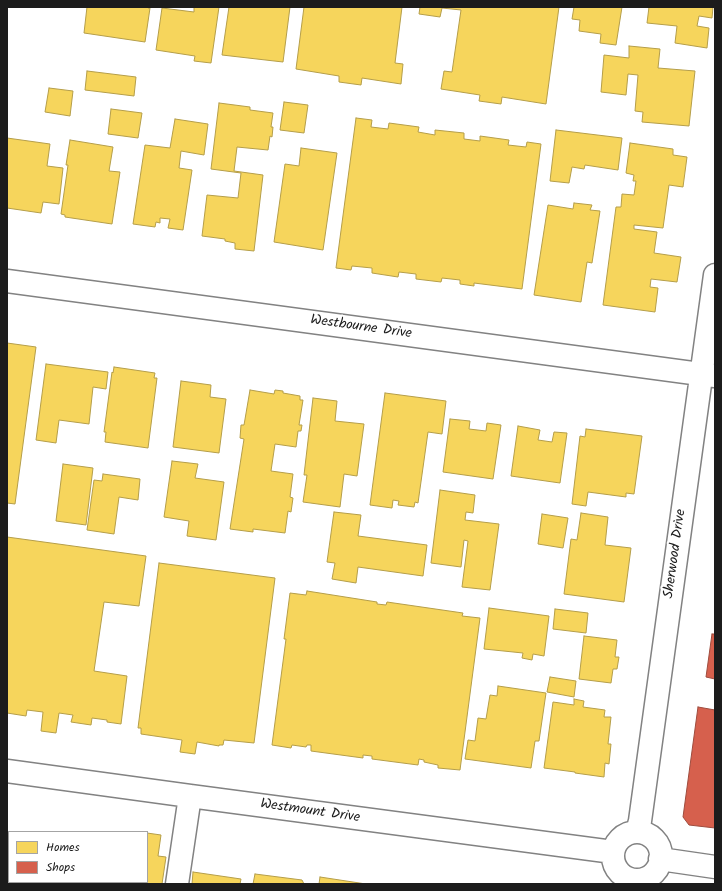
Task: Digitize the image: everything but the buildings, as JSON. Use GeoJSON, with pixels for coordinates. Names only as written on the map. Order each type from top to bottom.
{"type":"FeatureCollection","features":[{"type":"Feature","properties":{"kind":"street","name":"Sherwood Drive"},"geometry":{"type":"LineString","coordinates":[[637,832],[708,375],[715,275]]}},
{"type":"Feature","properties":{"kind":"street","name":"Westbourne Drive"},"geometry":{"type":"LineString","coordinates":[[7,281],[708,375]]}},
{"type":"Feature","properties":{"kind":"street","name":"Westmount Drive"},"geometry":{"type":"LineString","coordinates":[[7,771],[613,852]]}},
{"type":"Feature","properties":{"kind":"street"},"geometry":{"type":"LineString","coordinates":[[177,884],[190,796]]}},
{"type":"Feature","properties":{"kind":"street"},"geometry":{"type":"LineString","coordinates":[[637,832],[650,836],[655,841],[660,853],[660,859],[659,866],[650,876],[631,882],[619,872],[615,866],[613,852],[619,840],[631,833],[637,832]]}},
{"type":"Feature","properties":{"kind":"street"},"geometry":{"type":"LineString","coordinates":[[660,859],[715,867]]}}]}
